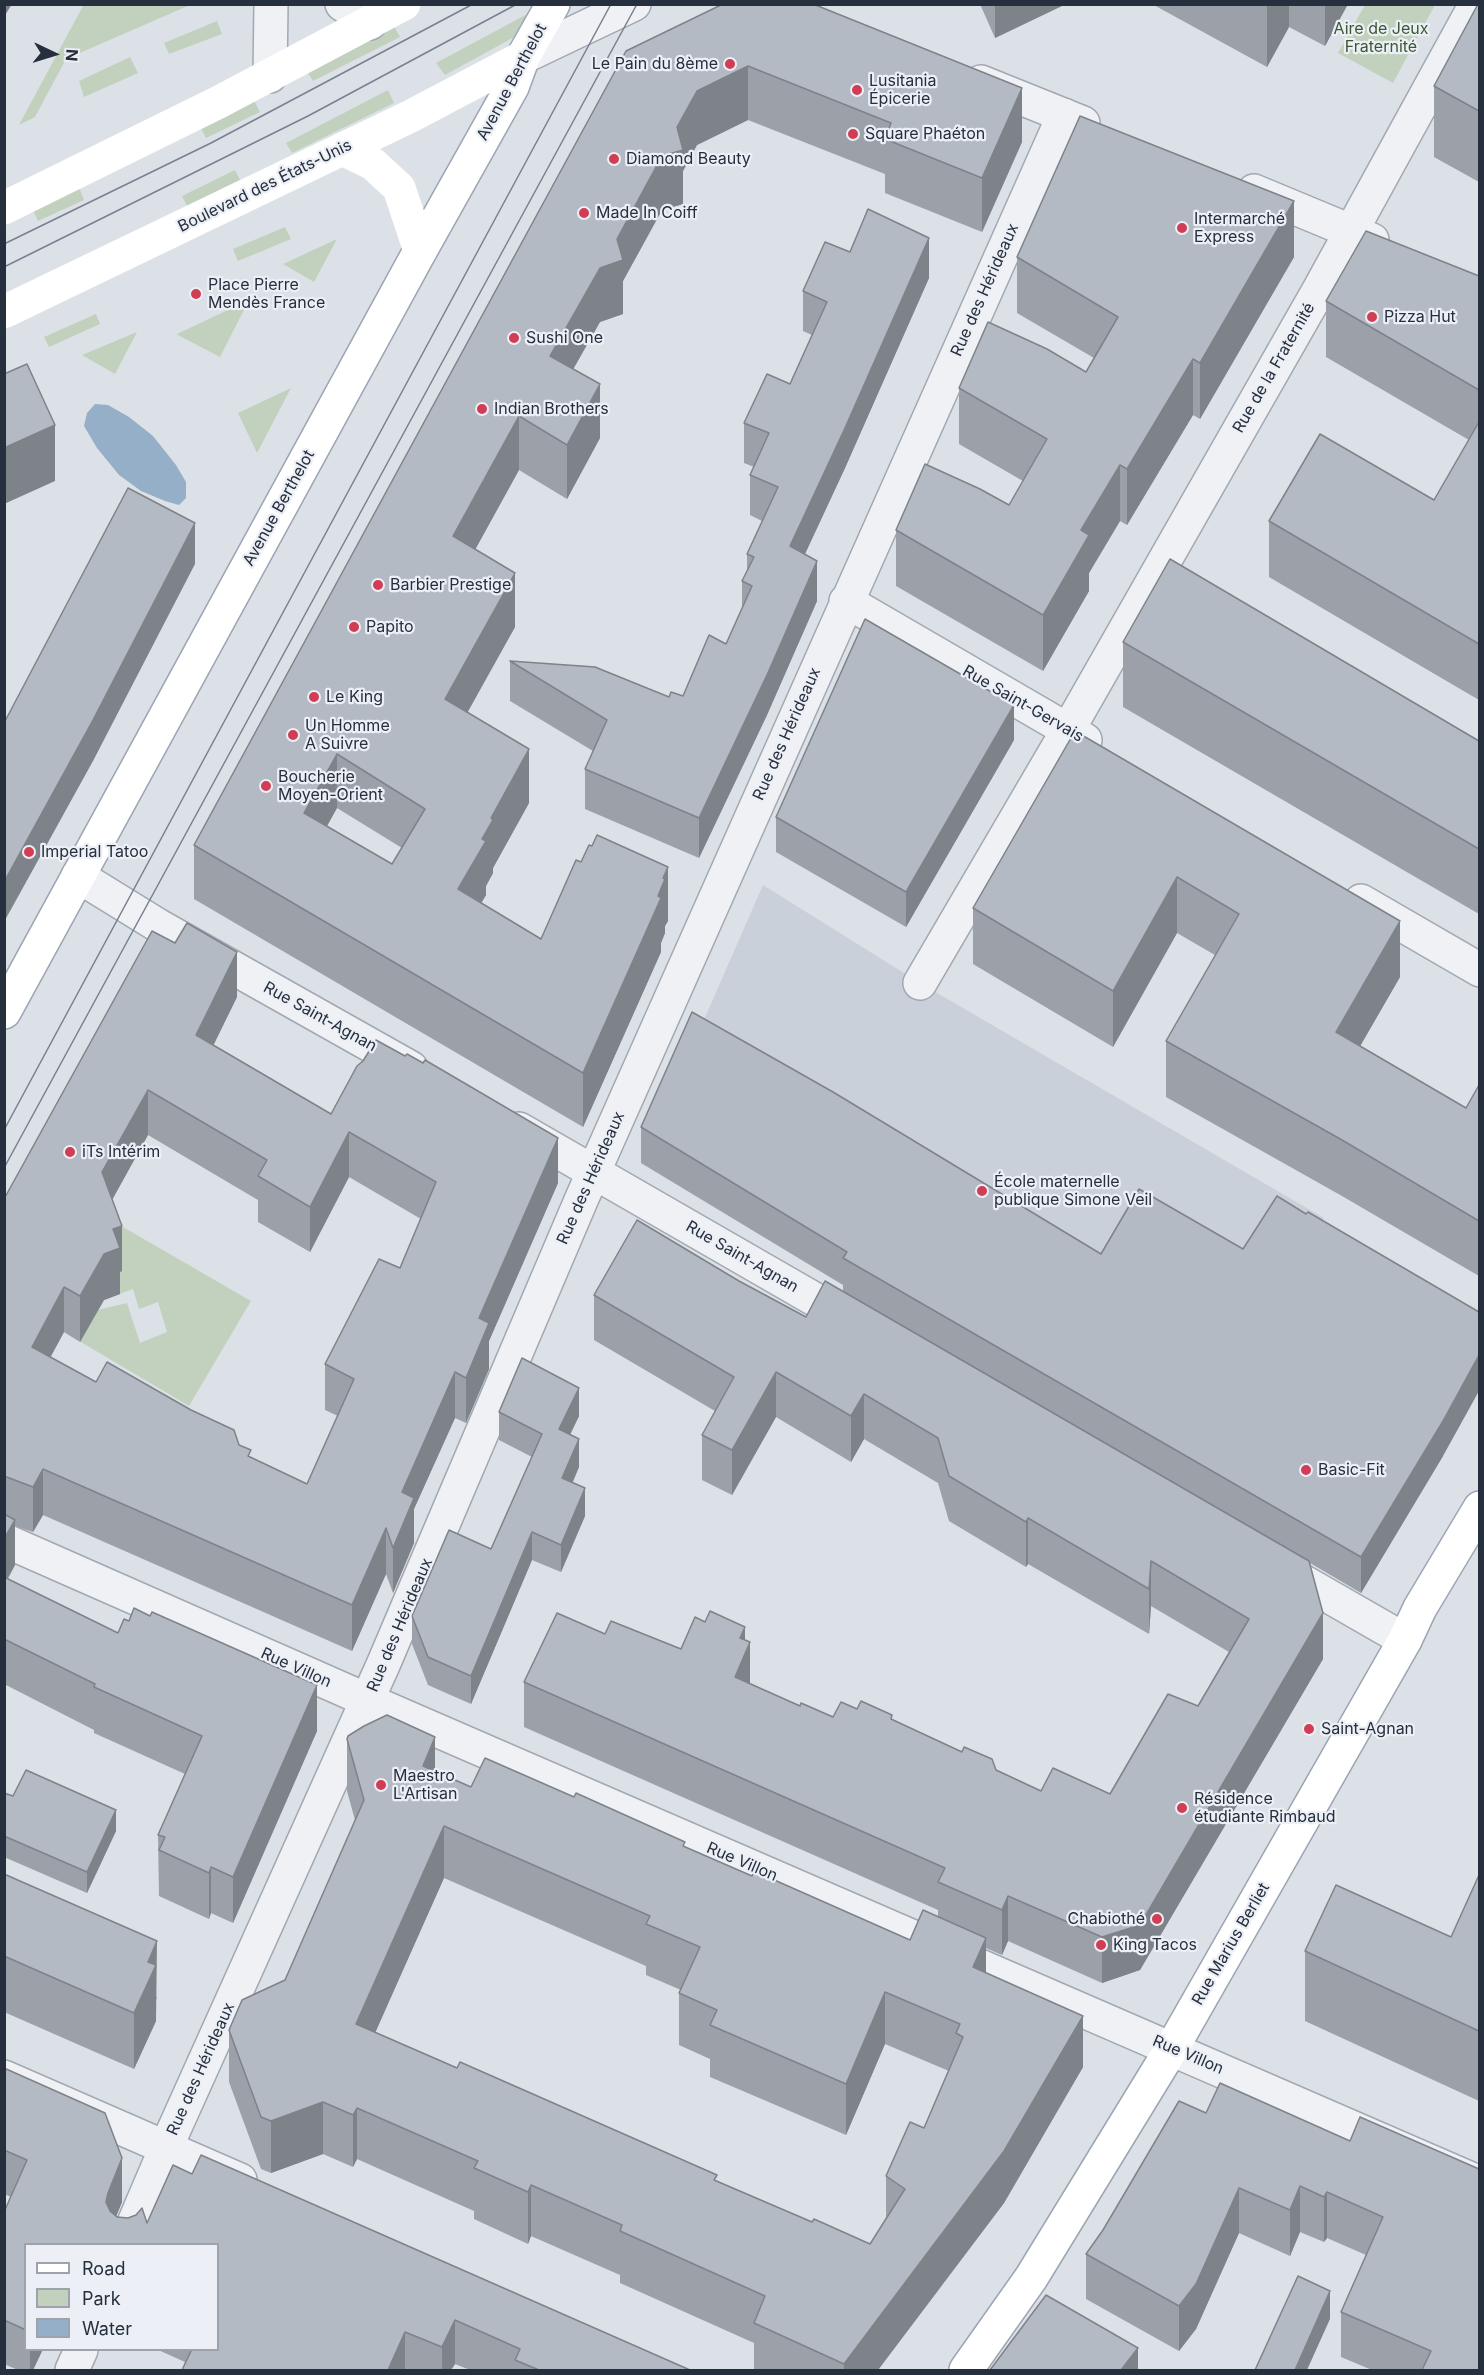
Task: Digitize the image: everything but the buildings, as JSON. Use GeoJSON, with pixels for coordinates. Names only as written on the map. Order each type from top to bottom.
{"type":"FeatureCollection","features":[{"type":"Feature","properties":{"kind":"main road"},"geometry":{"type":"LineString","coordinates":[[4,208],[270,76],[404,4]]}},
{"type":"Feature","properties":{"kind":"main road","name":"Avenue Berthelot"},"geometry":{"type":"LineString","coordinates":[[4,1012],[512,87],[523,57],[553,4]]}},
{"type":"Feature","properties":{"kind":"main road","name":"Boulevard des États-Unis"},"geometry":{"type":"LineString","coordinates":[[4,312],[342,149],[523,57]]}},
{"type":"Feature","properties":{"kind":"main road"},"geometry":{"type":"LineString","coordinates":[[342,149],[373,164],[399,188],[420,251]]}},
{"type":"Feature","properties":{"kind":"main road","name":"Rue Marius Berliet"},"geometry":{"type":"LineString","coordinates":[[966,2370],[1031,2278],[1172,2048],[1405,1640],[1420,1608],[1479,1508]]}},
{"type":"Feature","properties":{"kind":"street"},"geometry":{"type":"LineString","coordinates":[[270,76],[271,4]]}},
{"type":"Feature","properties":{"kind":"street"},"geometry":{"type":"LineString","coordinates":[[342,4],[370,22]]}},
{"type":"Feature","properties":{"kind":"street"},"geometry":{"type":"LineString","coordinates":[[523,57],[634,4]]}},
{"type":"Feature","properties":{"kind":"street","name":"Rue de la Fraternité"},"geometry":{"type":"LineString","coordinates":[[920,983],[1068,730],[1352,231],[1476,4]]}},
{"type":"Feature","properties":{"kind":"street"},"geometry":{"type":"LineString","coordinates":[[953,71],[1106,132]]}},
{"type":"Feature","properties":{"kind":"street","name":"Rue des Hérideaux"},"geometry":{"type":"LineString","coordinates":[[125,2243],[367,1700],[594,1171],[1064,115]]}},
{"type":"Feature","properties":{"kind":"street"},"geometry":{"type":"LineString","coordinates":[[1224,179],[1396,250]]}},
{"type":"Feature","properties":{"kind":"street","name":"Rue Saint-Gervais"},"geometry":{"type":"LineString","coordinates":[[846,601],[1109,754]]}},
{"type":"Feature","properties":{"kind":"street","name":"Rue Saint-Agnan"},"geometry":{"type":"LineString","coordinates":[[78,876],[159,926],[441,1085]]}},
{"type":"Feature","properties":{"kind":"street"},"geometry":{"type":"LineString","coordinates":[[1336,886],[1479,970]]}},
{"type":"Feature","properties":{"kind":"street","name":"Rue Saint-Agnan"},"geometry":{"type":"LineString","coordinates":[[492,1114],[881,1338]]}},
{"type":"Feature","properties":{"kind":"street","name":"Rue Villon"},"geometry":{"type":"LineString","coordinates":[[4,1540],[1479,2183]]}},
{"type":"Feature","properties":{"kind":"street"},"geometry":{"type":"LineString","coordinates":[[1253,1553],[1405,1640]]}},
{"type":"Feature","properties":{"kind":"street"},"geometry":{"type":"LineString","coordinates":[[4,2077],[272,2194]]}},
{"type":"Feature","properties":{"kind":"street"},"geometry":{"type":"LineString","coordinates":[[72,2370],[80,2351]]}},
{"type":"Feature","properties":{"kind":"shaded area"},"geometry":{"type":"Polygon","coordinates":[[[763,885],[920,983],[1324,1218],[1251,1344],[692,1047],[763,885]]]}},
{"type":"Feature","properties":{"kind":"green space"},"geometry":{"type":"Polygon","coordinates":[[[84,4],[190,5],[66,59],[35,117],[19,125],[84,4]]]}},
{"type":"Feature","properties":{"kind":"green space","name":"Aire de Jeux Fraternité"},"geometry":{"type":"Polygon","coordinates":[[[1365,5],[1435,5],[1393,83],[1338,53],[1365,5]]]}},
{"type":"Feature","properties":{"kind":"green space"},"geometry":{"type":"Polygon","coordinates":[[[531,12],[518,35],[445,75],[436,63],[531,12]]]}},
{"type":"Feature","properties":{"kind":"green space"},"geometry":{"type":"Polygon","coordinates":[[[217,21],[222,34],[169,54],[164,43],[217,21]]]}},
{"type":"Feature","properties":{"kind":"green space"},"geometry":{"type":"Polygon","coordinates":[[[393,24],[400,37],[313,81],[306,70],[393,24]]]}},
{"type":"Feature","properties":{"kind":"green space"},"geometry":{"type":"Polygon","coordinates":[[[130,57],[138,73],[84,97],[79,81],[130,57]]]}},
{"type":"Feature","properties":{"kind":"green space"},"geometry":{"type":"Polygon","coordinates":[[[388,90],[394,103],[292,153],[286,143],[388,90]]]}},
{"type":"Feature","properties":{"kind":"green space"},"geometry":{"type":"Polygon","coordinates":[[[252,97],[260,112],[206,138],[199,124],[252,97]]]}},
{"type":"Feature","properties":{"kind":"green space"},"geometry":{"type":"Polygon","coordinates":[[[235,170],[240,180],[187,206],[182,196],[235,170]]]}},
{"type":"Feature","properties":{"kind":"green space"},"geometry":{"type":"Polygon","coordinates":[[[77,182],[84,200],[38,221],[31,206],[77,182]]]}},
{"type":"Feature","properties":{"kind":"green space"},"geometry":{"type":"Polygon","coordinates":[[[285,227],[291,239],[238,261],[233,249],[285,227]]]}},
{"type":"Feature","properties":{"kind":"green space"},"geometry":{"type":"Polygon","coordinates":[[[337,239],[314,282],[283,264],[337,239]]]}},
{"type":"Feature","properties":{"kind":"green space"},"geometry":{"type":"Polygon","coordinates":[[[249,300],[220,357],[176,334],[177,334],[249,300]]]}},
{"type":"Feature","properties":{"kind":"green space"},"geometry":{"type":"Polygon","coordinates":[[[96,314],[100,324],[49,347],[44,337],[96,314]]]}},
{"type":"Feature","properties":{"kind":"green space"},"geometry":{"type":"Polygon","coordinates":[[[137,332],[115,374],[82,355],[137,332]]]}},
{"type":"Feature","properties":{"kind":"green space"},"geometry":{"type":"Polygon","coordinates":[[[291,388],[257,453],[238,413],[291,388]]]}},
{"type":"Feature","properties":{"kind":"green space"},"geometry":{"type":"Polygon","coordinates":[[[104,1216],[251,1301],[189,1406],[47,1322],[127,1303],[140,1343],[167,1332],[158,1302],[139,1309],[133,1289],[120,1294],[113,1275],[104,1216]]]}},
{"type":"Feature","properties":{"kind":"water"},"geometry":{"type":"Polygon","coordinates":[[[95,404],[108,405],[129,417],[153,436],[186,482],[186,498],[179,505],[141,491],[119,475],[97,448],[84,426],[87,413],[95,404]]]}},
{"type":"Feature","properties":{"kind":"tram line"},"geometry":{"type":"LineString","coordinates":[[4,244],[211,143],[473,4]]}},
{"type":"Feature","properties":{"kind":"tram line"},"geometry":{"type":"LineString","coordinates":[[4,267],[308,116],[517,4]]}},
{"type":"Feature","properties":{"kind":"tram line"},"geometry":{"type":"LineString","coordinates":[[4,1130],[611,4]]}},
{"type":"Feature","properties":{"kind":"tram line"},"geometry":{"type":"LineString","coordinates":[[4,1168],[637,4]]}},
{"type":"Feature","properties":{"kind":"place","name":"Le Pain du 8ème"},"geometry":{"type":"Point","coordinates":[730,64]}},
{"type":"Feature","properties":{"kind":"place","name":"Lusitania Épicerie"},"geometry":{"type":"Point","coordinates":[857,90]}},
{"type":"Feature","properties":{"kind":"place","name":"Square Phaéton"},"geometry":{"type":"Point","coordinates":[853,134]}},
{"type":"Feature","properties":{"kind":"place","name":"Diamond Beauty"},"geometry":{"type":"Point","coordinates":[614,159]}},
{"type":"Feature","properties":{"kind":"place","name":"Made In Coiff"},"geometry":{"type":"Point","coordinates":[584,213]}},
{"type":"Feature","properties":{"kind":"place","name":"Intermarché Express"},"geometry":{"type":"Point","coordinates":[1182,228]}},
{"type":"Feature","properties":{"kind":"place","name":"Place Pierre Mendès France"},"geometry":{"type":"Point","coordinates":[196,294]}},
{"type":"Feature","properties":{"kind":"place","name":"Pizza Hut"},"geometry":{"type":"Point","coordinates":[1372,317]}},
{"type":"Feature","properties":{"kind":"place","name":"Sushi One"},"geometry":{"type":"Point","coordinates":[514,338]}},
{"type":"Feature","properties":{"kind":"place","name":"Indian Brothers"},"geometry":{"type":"Point","coordinates":[482,409]}},
{"type":"Feature","properties":{"kind":"place","name":"Barbier Prestige"},"geometry":{"type":"Point","coordinates":[378,585]}},
{"type":"Feature","properties":{"kind":"place","name":"Papito"},"geometry":{"type":"Point","coordinates":[354,627]}},
{"type":"Feature","properties":{"kind":"place","name":"Le King"},"geometry":{"type":"Point","coordinates":[314,697]}},
{"type":"Feature","properties":{"kind":"place","name":"Un Homme A Suivre"},"geometry":{"type":"Point","coordinates":[293,735]}},
{"type":"Feature","properties":{"kind":"place","name":"Boucherie Moyen-Orient"},"geometry":{"type":"Point","coordinates":[266,786]}},
{"type":"Feature","properties":{"kind":"place","name":"Imperial Tatoo"},"geometry":{"type":"Point","coordinates":[29,852]}},
{"type":"Feature","properties":{"kind":"place","name":"iTs Intérim"},"geometry":{"type":"Point","coordinates":[70,1152]}},
{"type":"Feature","properties":{"kind":"place","name":"École maternelle publique Simone Veil"},"geometry":{"type":"Point","coordinates":[982,1191]}},
{"type":"Feature","properties":{"kind":"place","name":"Basic-Fit"},"geometry":{"type":"Point","coordinates":[1306,1470]}},
{"type":"Feature","properties":{"kind":"place","name":"Saint-Agnan"},"geometry":{"type":"Point","coordinates":[1309,1729]}},
{"type":"Feature","properties":{"kind":"place","name":"Maestro L'Artisan"},"geometry":{"type":"Point","coordinates":[381,1785]}},
{"type":"Feature","properties":{"kind":"place","name":"Résidence étudiante Rimbaud"},"geometry":{"type":"Point","coordinates":[1182,1808]}},
{"type":"Feature","properties":{"kind":"place","name":"Chabiothé"},"geometry":{"type":"Point","coordinates":[1157,1919]}},
{"type":"Feature","properties":{"kind":"place","name":"King Tacos"},"geometry":{"type":"Point","coordinates":[1101,1945]}}]}
